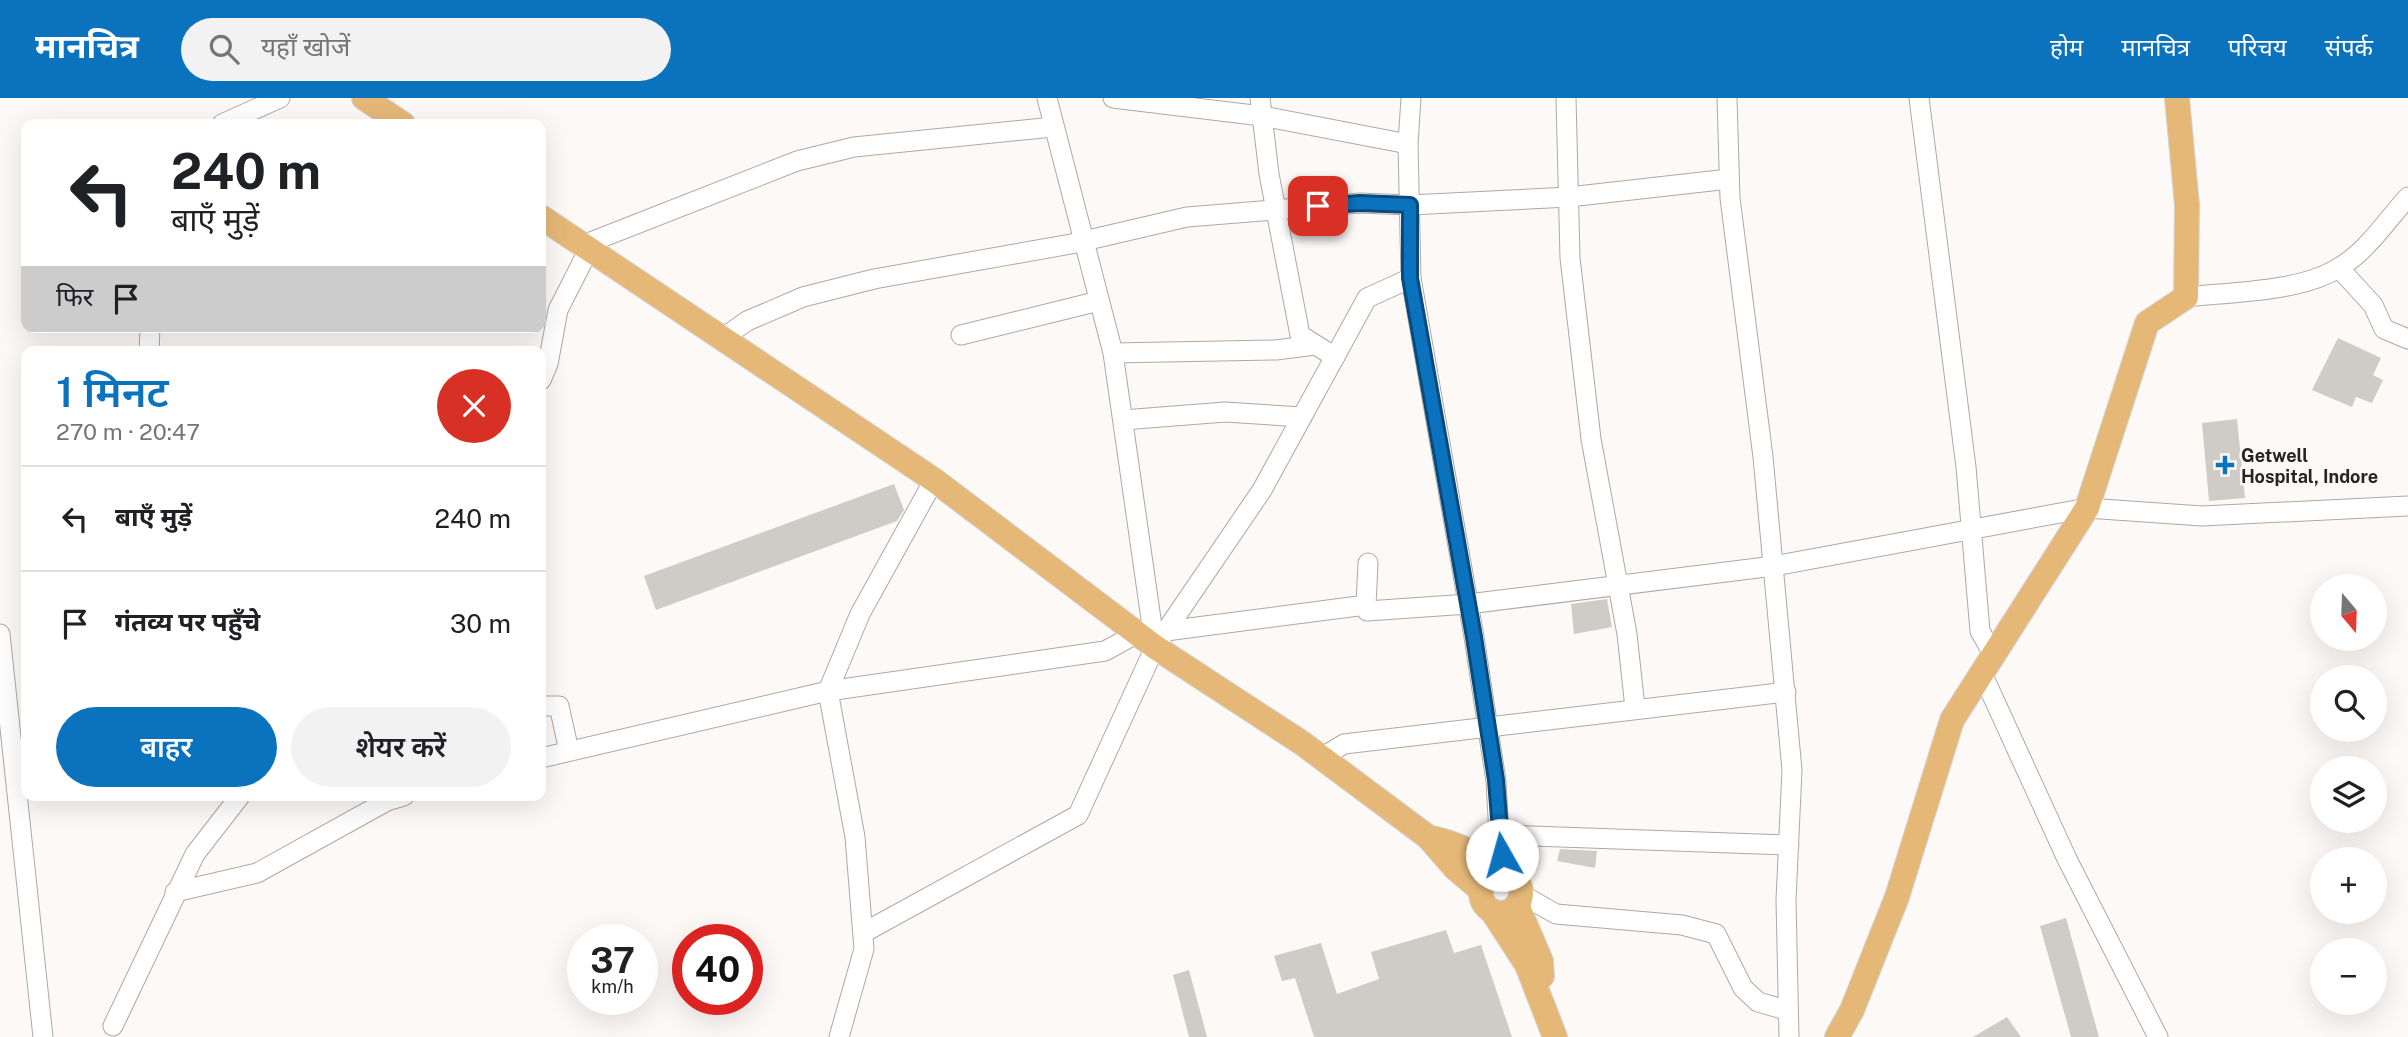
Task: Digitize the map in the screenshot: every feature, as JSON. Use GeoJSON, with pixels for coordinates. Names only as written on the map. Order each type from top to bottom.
{"type":"FeatureCollection","features":[{"type":"Feature","properties":{"kind":"main road"},"geometry":{"type":"LineString","coordinates":[[1837,1037],[1852,1010],[1897,897],[1952,720],[2087,508],[2147,323],[2186,297],[2187,205],[2177,98]]}},
{"type":"Feature","properties":{"kind":"main road"},"geometry":{"type":"LineString","coordinates":[[366,99],[396,119]]}},
{"type":"Feature","properties":{"kind":"main road"},"geometry":{"type":"LineString","coordinates":[[546,219],[934,480],[1428,837],[1455,868],[1495,887],[1517,881],[1519,900],[1541,961],[1545,1013]]}},
{"type":"Feature","properties":{"kind":"main road"},"geometry":{"type":"LineString","coordinates":[[1495,887],[1506,912],[1519,900]]}},
{"type":"Feature","properties":{"kind":"main road"},"geometry":{"type":"LineString","coordinates":[[1495,887],[1555,1037]]}},
{"type":"Feature","properties":{"kind":"street"},"geometry":{"type":"LineString","coordinates":[[233,119],[280,98]]}},
{"type":"Feature","properties":{"kind":"street"},"geometry":{"type":"LineString","coordinates":[[1047,98],[1113,352],[1152,638]]}},
{"type":"Feature","properties":{"kind":"street"},"geometry":{"type":"LineString","coordinates":[[1113,98],[1261,107],[1408,144]]}},
{"type":"Feature","properties":{"kind":"street"},"geometry":{"type":"LineString","coordinates":[[1411,98],[1408,144],[1410,278],[1468,604],[1496,780],[1499,835],[1495,887]]}},
{"type":"Feature","properties":{"kind":"street"},"geometry":{"type":"LineString","coordinates":[[1566,98],[1570,258],[1591,439],[1618,584],[1635,708]]}},
{"type":"Feature","properties":{"kind":"street"},"geometry":{"type":"LineString","coordinates":[[1727,98],[1730,179],[1774,566],[1792,770],[1786,1010],[1789,1037]]}},
{"type":"Feature","properties":{"kind":"street"},"geometry":{"type":"LineString","coordinates":[[1919,98],[1935,203],[1972,529],[1980,631],[1987,662],[2067,859],[2158,1037]]}},
{"type":"Feature","properties":{"kind":"street"},"geometry":{"type":"LineString","coordinates":[[1261,107],[1276,210],[1300,335],[1335,357]]}},
{"type":"Feature","properties":{"kind":"street"},"geometry":{"type":"LineString","coordinates":[[546,369],[558,310],[586,247],[797,161],[854,147],[1054,127]]}},
{"type":"Feature","properties":{"kind":"street"},"geometry":{"type":"LineString","coordinates":[[723,338],[747,321],[803,297],[874,279],[1083,242],[1187,217],[1360,203],[1410,205],[1569,197],[1730,179]]}},
{"type":"Feature","properties":{"kind":"street"},"geometry":{"type":"LineString","coordinates":[[2186,297],[2272,288],[2339,268],[2361,250],[2408,197]]}},
{"type":"Feature","properties":{"kind":"street"},"geometry":{"type":"LineString","coordinates":[[2339,268],[2373,305],[2384,329],[2408,339]]}},
{"type":"Feature","properties":{"kind":"street"},"geometry":{"type":"LineString","coordinates":[[863,933],[1078,815],[1152,638],[1262,490],[1367,298],[1410,278]]}},
{"type":"Feature","properties":{"kind":"street"},"geometry":{"type":"LineString","coordinates":[[961,335],[1099,301]]}},
{"type":"Feature","properties":{"kind":"street"},"geometry":{"type":"LineString","coordinates":[[1113,352],[1276,350],[1315,345]]}},
{"type":"Feature","properties":{"kind":"street"},"geometry":{"type":"LineString","coordinates":[[1123,420],[1225,412],[1302,417]]}},
{"type":"Feature","properties":{"kind":"street"},"geometry":{"type":"LineString","coordinates":[[839,1037],[864,949],[855,837],[828,691],[860,614],[934,480]]}},
{"type":"Feature","properties":{"kind":"street"},"geometry":{"type":"LineString","coordinates":[[1367,611],[1468,604],[1774,566],[2087,508],[2202,516],[2408,506]]}},
{"type":"Feature","properties":{"kind":"street"},"geometry":{"type":"LineString","coordinates":[[546,757],[828,691],[1105,651],[1152,638],[1366,605],[1368,563]]}},
{"type":"Feature","properties":{"kind":"street"},"geometry":{"type":"LineString","coordinates":[[0,635],[43,1037]]}},
{"type":"Feature","properties":{"kind":"street"},"geometry":{"type":"LineString","coordinates":[[1321,758],[1344,744],[1786,692]]}},
{"type":"Feature","properties":{"kind":"street"},"geometry":{"type":"LineString","coordinates":[[546,706],[559,706],[569,751]]}},
{"type":"Feature","properties":{"kind":"street"},"geometry":{"type":"LineString","coordinates":[[113,1026],[195,854],[236,801]]}},
{"type":"Feature","properties":{"kind":"street"},"geometry":{"type":"LineString","coordinates":[[175,892],[257,873],[387,801]]}},
{"type":"Feature","properties":{"kind":"street"},"geometry":{"type":"LineString","coordinates":[[1499,835],[1789,845]]}},
{"type":"Feature","properties":{"kind":"street"},"geometry":{"type":"LineString","coordinates":[[1519,900],[1556,914],[1682,925],[1716,934],[1743,988],[1758,1002],[1786,1010]]}},
{"type":"Feature","properties":{"kind":"building"},"geometry":{"type":"Polygon","coordinates":[[[2338,338],[2381,358],[2373,375],[2383,380],[2372,403],[2356,397],[2352,407],[2312,390],[2338,338]]]}},
{"type":"Feature","properties":{"kind":"building"},"geometry":{"type":"Polygon","coordinates":[[[2237,419],[2245,498],[2209,501],[2202,423],[2237,419]]]}},
{"type":"Feature","properties":{"kind":"building"},"geometry":{"type":"Polygon","coordinates":[[[894,484],[904,510],[897,521],[656,610],[644,576],[894,484]]]}},
{"type":"Feature","properties":{"kind":"building"},"geometry":{"type":"Polygon","coordinates":[[[1607,599],[1612,627],[1574,634],[1571,604],[1607,599]]]}},
{"type":"Feature","properties":{"kind":"building"},"geometry":{"type":"Polygon","coordinates":[[[1560,849],[1597,851],[1595,868],[1557,861],[1560,849]]]}},
{"type":"Feature","properties":{"kind":"building"},"geometry":{"type":"Polygon","coordinates":[[[2066,918],[2099,1037],[2071,1037],[2040,926],[2066,918]]]}},
{"type":"Feature","properties":{"kind":"building"},"geometry":{"type":"Polygon","coordinates":[[[1446,930],[1454,953],[1481,945],[1512,1037],[1314,1037],[1295,978],[1282,981],[1274,956],[1321,943],[1337,994],[1379,979],[1371,952],[1446,930]]]}},
{"type":"Feature","properties":{"kind":"building"},"geometry":{"type":"Polygon","coordinates":[[[1189,970],[1207,1037],[1189,1037],[1173,975],[1189,970]]]}},
{"type":"Feature","properties":{"kind":"building"},"geometry":{"type":"Polygon","coordinates":[[[2007,1017],[2021,1037],[1973,1037],[2007,1017]]]}},
{"type":"Feature","properties":{"kind":"place","name":"Getwell Hospital, Indore"},"geometry":{"type":"Point","coordinates":[2225,465]}},
{"type":"Feature","properties":{"kind":"route"},"geometry":{"type":"LineString","coordinates":[[1318,206],[1360,203],[1410,205],[1410,278],[1474,637],[1496,780],[1502,855]]}}]}
